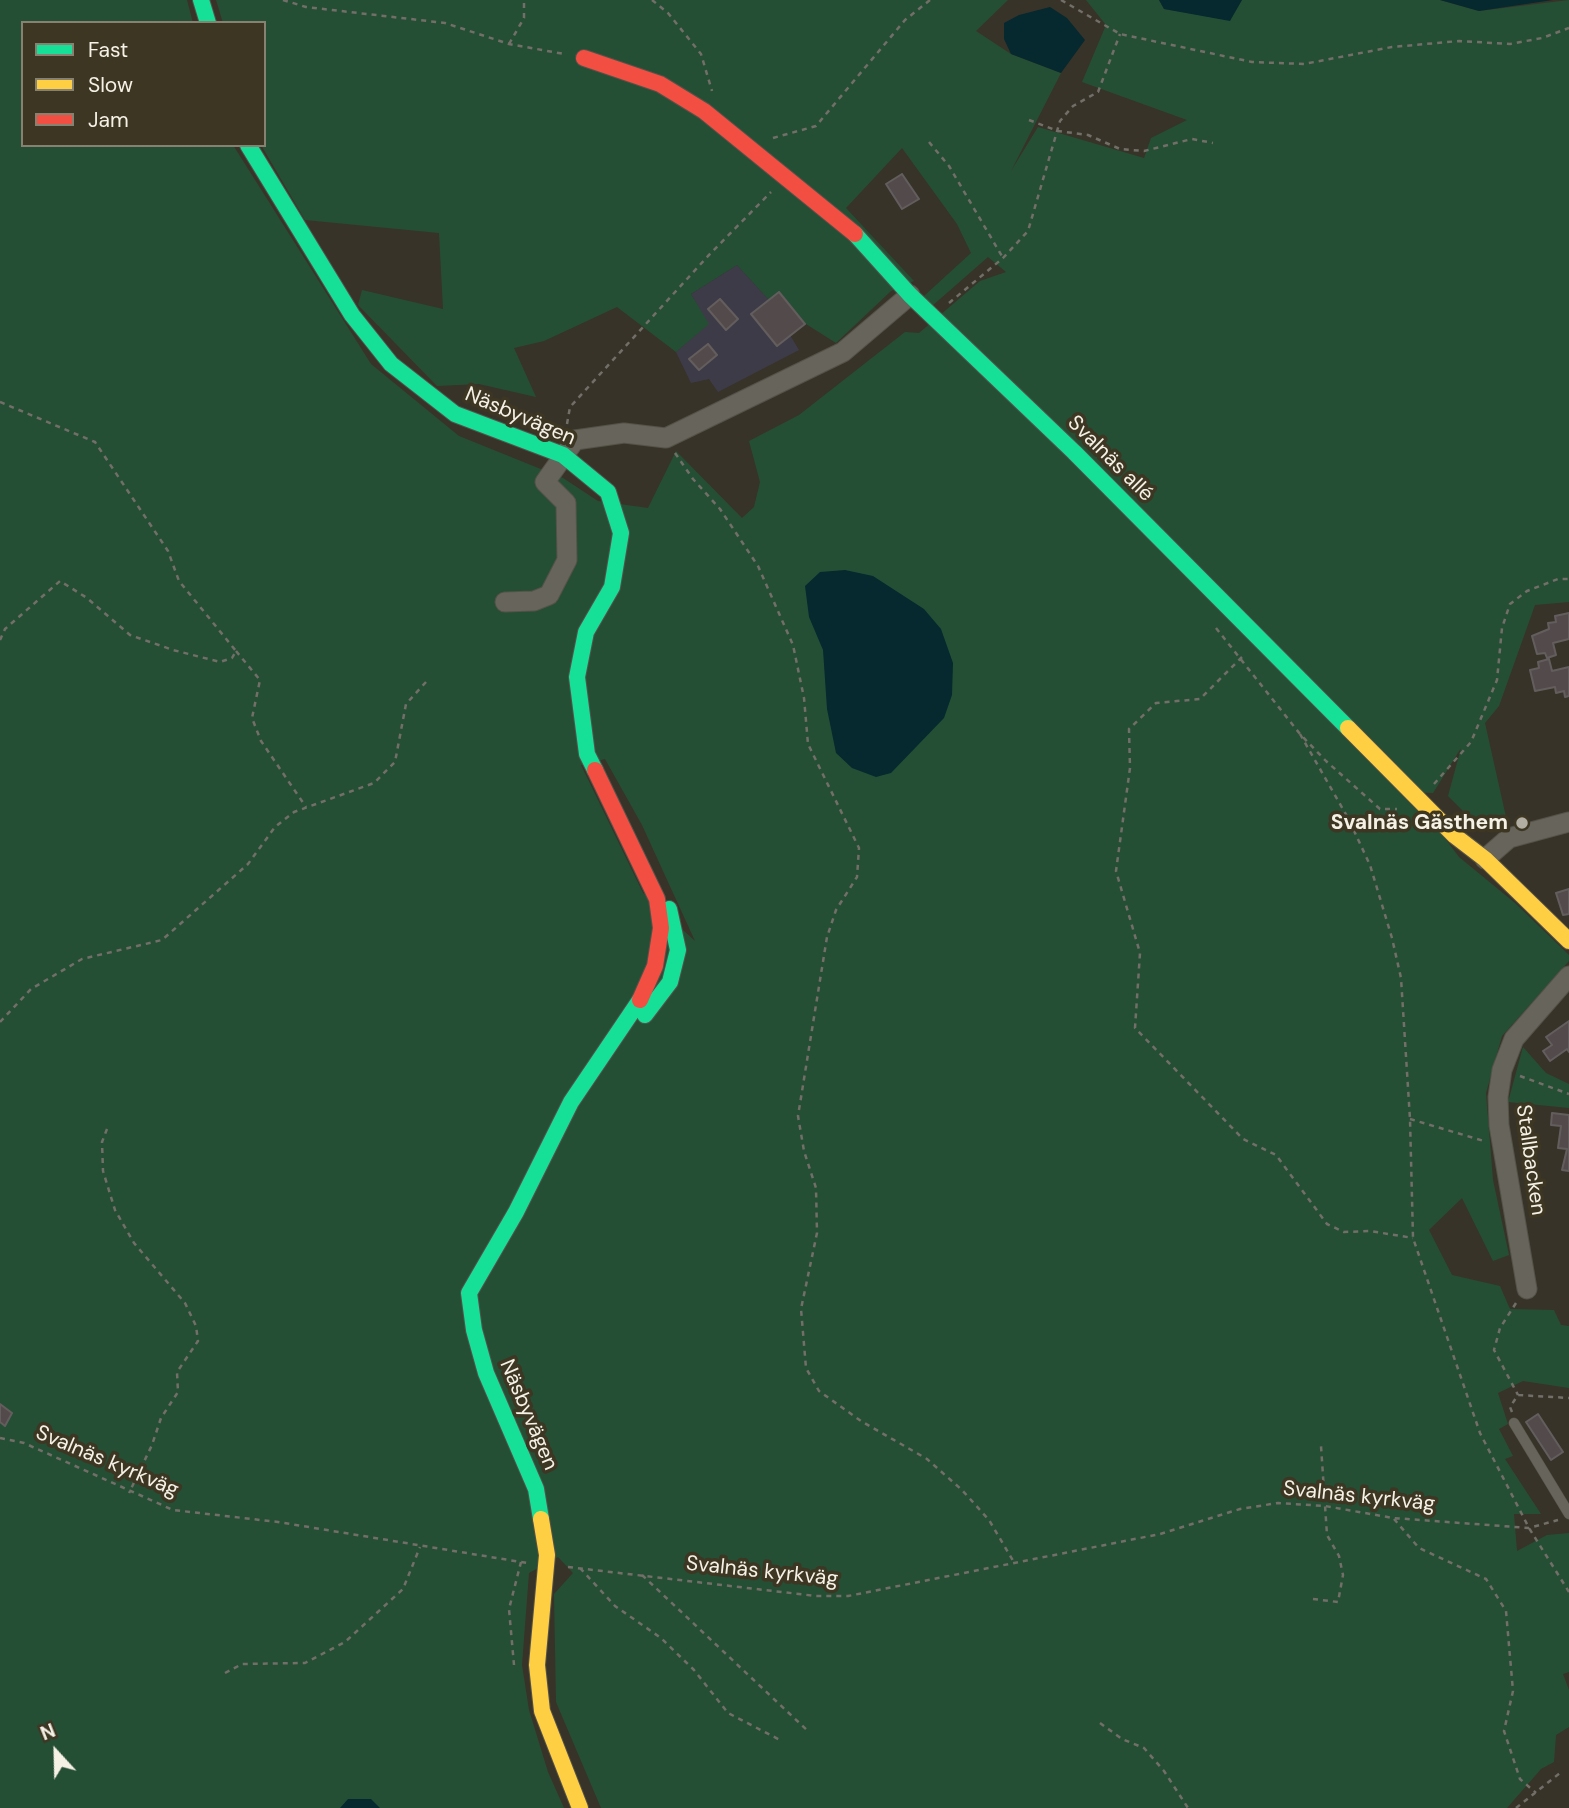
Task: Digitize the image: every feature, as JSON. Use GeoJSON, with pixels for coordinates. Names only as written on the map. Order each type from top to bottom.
{"type":"FeatureCollection","features":[{"type":"Feature","properties":{"kind":"street"},"geometry":{"type":"LineString","coordinates":[[201,0],[207,21]]}},
{"type":"Feature","properties":{"kind":"street","name":"Svalnäs allé"},"geometry":{"type":"LineString","coordinates":[[584,58],[660,84],[721,123],[788,175],[853,232],[911,295],[1422,799],[1455,836],[1485,859],[1569,941]]}},
{"type":"Feature","properties":{"kind":"street","name":"Näsbyvägen"},"geometry":{"type":"LineString","coordinates":[[249,147],[352,315],[391,364],[455,414],[563,455],[608,492],[621,533],[612,587],[586,632],[577,677],[579,709],[587,754],[651,881],[661,928],[655,966],[643,995],[571,1102],[516,1212],[469,1293],[474,1330],[486,1373],[513,1430],[536,1489],[547,1555],[537,1665],[542,1711],[580,1808]]}},
{"type":"Feature","properties":{"kind":"street"},"geometry":{"type":"LineString","coordinates":[[505,602],[534,601],[550,595],[567,560],[566,503],[545,482],[575,440],[624,433],[666,438],[843,352],[911,295]]}},
{"type":"Feature","properties":{"kind":"street"},"geometry":{"type":"LineString","coordinates":[[1485,859],[1509,838],[1569,822]]}},
{"type":"Feature","properties":{"kind":"street","name":"Stallbacken"},"geometry":{"type":"LineString","coordinates":[[1527,1289],[1502,1146],[1497,1097],[1502,1070],[1514,1039],[1569,976]]}},
{"type":"Feature","properties":{"kind":"lane"},"geometry":{"type":"LineString","coordinates":[[1514,1423],[1569,1516]]}},
{"type":"Feature","properties":{"kind":"path"},"geometry":{"type":"LineString","coordinates":[[283,0],[306,7],[445,23],[509,44],[584,58]]}},
{"type":"Feature","properties":{"kind":"path"},"geometry":{"type":"LineString","coordinates":[[509,44],[524,18],[524,0]]}},
{"type":"Feature","properties":{"kind":"path"},"geometry":{"type":"LineString","coordinates":[[652,0],[668,13],[701,54],[721,123]]}},
{"type":"Feature","properties":{"kind":"path"},"geometry":{"type":"LineString","coordinates":[[761,135],[774,138],[816,126],[905,20],[930,0]]}},
{"type":"Feature","properties":{"kind":"path"},"geometry":{"type":"LineString","coordinates":[[1061,0],[1120,34],[1252,62],[1304,64],[1392,47],[1459,41],[1510,44],[1542,38],[1569,28]]}},
{"type":"Feature","properties":{"kind":"path"},"geometry":{"type":"LineString","coordinates":[[934,315],[1003,258],[1028,231],[1060,121],[1073,106],[1098,92],[1120,34]]}},
{"type":"Feature","properties":{"kind":"path"},"geometry":{"type":"LineString","coordinates":[[1029,120],[1058,131],[1088,135],[1120,149],[1144,151],[1192,139],[1213,143]]}},
{"type":"Feature","properties":{"kind":"path"},"geometry":{"type":"LineString","coordinates":[[929,142],[948,166],[1003,258]]}},
{"type":"Feature","properties":{"kind":"path"},"geometry":{"type":"LineString","coordinates":[[563,455],[570,407],[708,256],[788,175]]}},
{"type":"Feature","properties":{"kind":"path"},"geometry":{"type":"LineString","coordinates":[[0,402],[94,442],[168,551],[179,581],[260,680],[252,718],[261,741],[306,807]]}},
{"type":"Feature","properties":{"kind":"path"},"geometry":{"type":"LineString","coordinates":[[666,438],[693,479],[720,509],[758,566],[793,645],[804,698],[808,744],[859,848],[857,877],[836,910],[827,937],[798,1116],[804,1151],[816,1188],[817,1233],[801,1309],[806,1368],[819,1391],[861,1421],[927,1458],[962,1490],[989,1520],[1015,1564]]}},
{"type":"Feature","properties":{"kind":"path"},"geometry":{"type":"LineString","coordinates":[[1300,734],[1380,809],[1407,812],[1422,799],[1471,742],[1497,680],[1502,628],[1510,604],[1527,591],[1558,579],[1569,579]]}},
{"type":"Feature","properties":{"kind":"path"},"geometry":{"type":"LineString","coordinates":[[0,640],[5,629],[60,581],[87,598],[130,635],[220,662],[232,658],[236,651]]}},
{"type":"Feature","properties":{"kind":"path"},"geometry":{"type":"LineString","coordinates":[[1413,1238],[1370,1231],[1344,1232],[1326,1224],[1276,1155],[1243,1139],[1135,1028],[1140,953],[1116,871],[1130,768],[1129,729],[1156,703],[1200,699],[1242,657],[1300,734],[1348,818],[1370,865],[1401,978],[1410,1119],[1413,1238],[1480,1433],[1529,1528],[1569,1592]]}},
{"type":"Feature","properties":{"kind":"path"},"geometry":{"type":"LineString","coordinates":[[0,1021],[31,989],[82,959],[162,940],[248,864],[275,827],[306,807],[374,783],[395,762],[406,704],[426,681]]}},
{"type":"Feature","properties":{"kind":"path"},"geometry":{"type":"LineString","coordinates":[[1502,1070],[1569,1094]]}},
{"type":"Feature","properties":{"kind":"path"},"geometry":{"type":"LineString","coordinates":[[1410,1119],[1502,1146]]}},
{"type":"Feature","properties":{"kind":"path"},"geometry":{"type":"LineString","coordinates":[[107,1129],[102,1142],[103,1171],[115,1210],[134,1244],[185,1303],[196,1326],[198,1341],[177,1372],[177,1392],[160,1418],[152,1446],[129,1493]]}},
{"type":"Feature","properties":{"kind":"path"},"geometry":{"type":"LineString","coordinates":[[1518,1395],[1494,1350],[1506,1316],[1527,1289]]}},
{"type":"Feature","properties":{"kind":"path"},"geometry":{"type":"LineString","coordinates":[[1518,1395],[1569,1398]]}},
{"type":"Feature","properties":{"kind":"path"},"geometry":{"type":"LineString","coordinates":[[1514,1423],[1510,1407],[1518,1395]]}},
{"type":"Feature","properties":{"kind":"path","name":"Svalnäs kyrkväg"},"geometry":{"type":"LineString","coordinates":[[0,1438],[24,1443],[129,1493],[173,1510],[278,1522],[545,1566],[580,1567],[816,1596],[848,1596],[1015,1564],[1160,1534],[1240,1509],[1278,1503],[1325,1506],[1394,1518],[1529,1528],[1569,1516]]}},
{"type":"Feature","properties":{"kind":"path"},"geometry":{"type":"LineString","coordinates":[[1313,1599],[1338,1602],[1343,1575],[1339,1556],[1326,1535],[1321,1446]]}},
{"type":"Feature","properties":{"kind":"path"},"geometry":{"type":"LineString","coordinates":[[1394,1518],[1419,1548],[1486,1579],[1506,1611],[1513,1691],[1504,1731],[1520,1779],[1536,1793]]}},
{"type":"Feature","properties":{"kind":"path"},"geometry":{"type":"LineString","coordinates":[[225,1672],[242,1664],[305,1663],[345,1642],[404,1589],[421,1546]]}},
{"type":"Feature","properties":{"kind":"path"},"geometry":{"type":"LineString","coordinates":[[580,1567],[615,1606],[661,1638],[694,1670],[728,1713],[782,1741]]}},
{"type":"Feature","properties":{"kind":"path"},"geometry":{"type":"LineString","coordinates":[[642,1575],[809,1732]]}},
{"type":"Feature","properties":{"kind":"path"},"geometry":{"type":"LineString","coordinates":[[1100,1723],[1122,1739],[1144,1748],[1164,1771],[1188,1808]]}},
{"type":"Feature","properties":{"kind":"path"},"geometry":{"type":"LineString","coordinates":[[1516,1808],[1560,1773]]}},
{"type":"Feature","properties":{"kind":"shaded area"},"geometry":{"type":"Polygon","coordinates":[[[737,265],[769,300],[779,292],[805,324],[790,335],[799,350],[718,392],[709,379],[691,383],[676,352],[708,324],[691,294],[737,265]]]}},
{"type":"Feature","properties":{"kind":"green space"},"geometry":{"type":"Polygon","coordinates":[[[0,0],[187,0],[192,21],[21,21],[21,147],[234,147],[371,364],[459,436],[563,478],[598,501],[648,508],[676,451],[742,518],[754,507],[760,482],[749,441],[799,415],[905,332],[919,333],[980,281],[1006,272],[988,257],[932,306],[924,296],[971,253],[957,224],[902,148],[846,208],[914,281],[891,291],[836,343],[806,324],[780,292],[769,300],[737,265],[691,294],[709,324],[676,352],[617,307],[544,341],[514,348],[536,397],[479,384],[437,386],[358,305],[362,290],[443,309],[439,233],[305,220],[262,147],[266,147],[266,21],[222,21],[216,0],[1008,0],[976,31],[1011,54],[1061,73],[1011,171],[1038,127],[1144,158],[1151,138],[1187,120],[1082,82],[1106,25],[1086,0],[1159,0],[1164,9],[1229,20],[1242,0],[1440,0],[1479,11],[1569,0],[1569,602],[1535,605],[1499,706],[1485,723],[1506,817],[1470,818],[1448,796],[1461,748],[1433,793],[1410,792],[1459,857],[1515,903],[1569,955],[1569,961],[1502,1036],[1486,1093],[1493,1180],[1509,1255],[1493,1261],[1462,1198],[1429,1230],[1452,1275],[1500,1286],[1510,1309],[1554,1310],[1561,1325],[1569,1326],[1569,1388],[1523,1381],[1498,1393],[1508,1424],[1499,1429],[1513,1456],[1505,1459],[1541,1514],[1514,1514],[1517,1551],[1547,1535],[1569,1533],[1569,1672],[1563,1674],[1569,1690],[1569,1727],[1556,1735],[1554,1762],[1541,1769],[1507,1808],[601,1808],[556,1702],[554,1594],[573,1573],[558,1557],[529,1573],[522,1665],[529,1710],[548,1772],[564,1808],[0,1808],[0,0]],[[605,759],[581,765],[643,893],[695,941],[642,825],[605,759]]]}},
{"type":"Feature","properties":{"kind":"green space"},"geometry":{"type":"Polygon","coordinates":[[[1523,1047],[1546,1073],[1569,1084],[1569,1108],[1508,1102],[1523,1047]]]}},
{"type":"Feature","properties":{"kind":"water"},"geometry":{"type":"Polygon","coordinates":[[[1159,0],[1242,0],[1230,21],[1164,9],[1159,0]]]}},
{"type":"Feature","properties":{"kind":"water"},"geometry":{"type":"Polygon","coordinates":[[[1440,0],[1553,0],[1479,11],[1440,0]]]}},
{"type":"Feature","properties":{"kind":"water"},"geometry":{"type":"Polygon","coordinates":[[[1050,7],[1067,18],[1085,40],[1061,73],[1011,54],[1004,39],[1004,23],[1019,15],[1050,7]]]}},
{"type":"Feature","properties":{"kind":"water"},"geometry":{"type":"Polygon","coordinates":[[[845,570],[873,576],[924,609],[941,629],[953,663],[952,695],[944,718],[891,773],[876,777],[852,768],[836,753],[827,709],[823,650],[809,617],[805,586],[820,572],[845,570]]]}},
{"type":"Feature","properties":{"kind":"water"},"geometry":{"type":"Polygon","coordinates":[[[348,1799],[371,1799],[380,1808],[340,1808],[348,1799]]]}},
{"type":"Feature","properties":{"kind":"building"},"geometry":{"type":"Polygon","coordinates":[[[902,174],[919,199],[902,209],[886,184],[902,174]]]}},
{"type":"Feature","properties":{"kind":"building"},"geometry":{"type":"Polygon","coordinates":[[[779,292],[805,324],[777,346],[751,314],[779,292]]]}},
{"type":"Feature","properties":{"kind":"building"},"geometry":{"type":"Polygon","coordinates":[[[720,299],[738,319],[726,330],[708,309],[720,299]]]}},
{"type":"Feature","properties":{"kind":"building"},"geometry":{"type":"Polygon","coordinates":[[[708,344],[717,355],[699,370],[689,359],[708,344]]]}},
{"type":"Feature","properties":{"kind":"building"},"geometry":{"type":"Polygon","coordinates":[[[1569,613],[1569,639],[1553,643],[1556,655],[1547,658],[1545,653],[1537,654],[1532,636],[1549,629],[1548,623],[1556,622],[1555,616],[1569,613]]]}},
{"type":"Feature","properties":{"kind":"building"},"geometry":{"type":"Polygon","coordinates":[[[1549,659],[1552,671],[1569,667],[1569,696],[1565,697],[1564,691],[1556,693],[1555,687],[1535,691],[1530,670],[1539,668],[1538,662],[1549,659]]]}},
{"type":"Feature","properties":{"kind":"building"},"geometry":{"type":"Polygon","coordinates":[[[1569,889],[1569,914],[1563,915],[1556,893],[1569,889]]]}},
{"type":"Feature","properties":{"kind":"building"},"geometry":{"type":"Polygon","coordinates":[[[1569,1021],[1569,1052],[1567,1049],[1550,1061],[1543,1051],[1552,1045],[1546,1037],[1569,1021]]]}},
{"type":"Feature","properties":{"kind":"building"},"geometry":{"type":"Polygon","coordinates":[[[1552,1113],[1569,1115],[1569,1171],[1562,1170],[1567,1149],[1558,1148],[1561,1126],[1551,1125],[1552,1113]]]}},
{"type":"Feature","properties":{"kind":"building"},"geometry":{"type":"Polygon","coordinates":[[[0,1404],[12,1413],[5,1426],[0,1422],[0,1404]]]}},
{"type":"Feature","properties":{"kind":"building"},"geometry":{"type":"Polygon","coordinates":[[[1538,1414],[1563,1452],[1551,1460],[1526,1422],[1538,1414]]]}},
{"type":"Feature","properties":{"kind":"traffic: fast"},"geometry":{"type":"LineString","coordinates":[[201,0],[207,21]]}},
{"type":"Feature","properties":{"kind":"traffic: fast"},"geometry":{"type":"LineString","coordinates":[[249,147],[352,315],[391,364],[455,414],[563,455],[608,492],[621,533],[612,587],[586,632],[577,677],[587,754],[595,770]]}},
{"type":"Feature","properties":{"kind":"traffic: fast"},"geometry":{"type":"LineString","coordinates":[[855,234],[910,295],[1074,452],[1348,728]]}},
{"type":"Feature","properties":{"kind":"traffic: fast"},"geometry":{"type":"LineString","coordinates":[[645,1015],[670,982],[678,950],[669,909]]}},
{"type":"Feature","properties":{"kind":"traffic: fast"},"geometry":{"type":"LineString","coordinates":[[541,1519],[536,1489],[486,1373],[474,1330],[469,1293],[516,1212],[571,1102],[640,1000]]}},
{"type":"Feature","properties":{"kind":"traffic: slow"},"geometry":{"type":"LineString","coordinates":[[1348,728],[1455,836],[1485,859],[1569,941]]}},
{"type":"Feature","properties":{"kind":"traffic: slow"},"geometry":{"type":"LineString","coordinates":[[541,1519],[547,1555],[537,1665],[542,1711],[580,1808]]}},
{"type":"Feature","properties":{"kind":"traffic: jam"},"geometry":{"type":"LineString","coordinates":[[584,58],[660,84],[704,111],[855,234]]}},
{"type":"Feature","properties":{"kind":"traffic: jam"},"geometry":{"type":"LineString","coordinates":[[595,770],[657,899],[661,928],[655,966],[640,1000]]}},
{"type":"Feature","properties":{"kind":"place","name":"Svalnäs Gästhem"},"geometry":{"type":"Point","coordinates":[1522,823]}}]}
